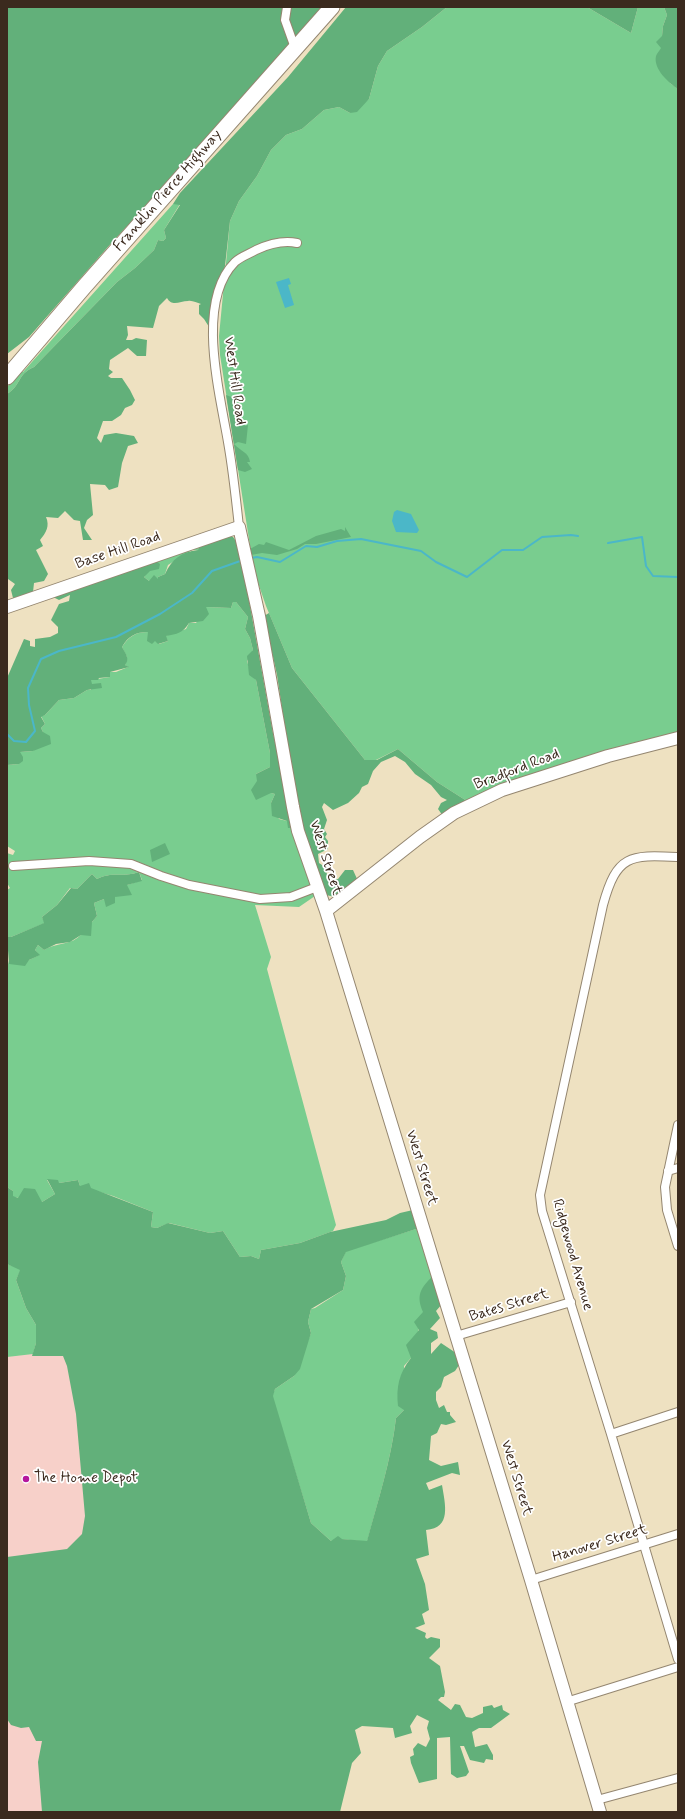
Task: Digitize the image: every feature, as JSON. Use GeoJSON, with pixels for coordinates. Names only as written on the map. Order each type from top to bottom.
{"type":"FeatureCollection","features":[{"type":"Feature","properties":{"kind":"highway","name":"Franklin Pierce Highway"},"geometry":{"type":"LineString","coordinates":[[7,377],[84,287],[294,48],[332,7]]}},
{"type":"Feature","properties":{"kind":"street"},"geometry":{"type":"LineString","coordinates":[[288,7],[285,20],[294,48]]}},
{"type":"Feature","properties":{"kind":"street","name":"West Hill Road"},"geometry":{"type":"LineString","coordinates":[[239,527],[229,449],[214,362],[212,334],[215,310],[224,279],[236,261],[273,244],[287,241],[297,243]]}},
{"type":"Feature","properties":{"kind":"street","name":"West Street"},"geometry":{"type":"LineString","coordinates":[[239,527],[259,616],[298,831],[326,911],[531,1580],[598,1806]]}},
{"type":"Feature","properties":{"kind":"street","name":"Base Hill Road"},"geometry":{"type":"LineString","coordinates":[[7,607],[239,527]]}},
{"type":"Feature","properties":{"kind":"street","name":"Bradford Road"},"geometry":{"type":"LineString","coordinates":[[326,911],[420,837],[454,813],[502,790],[525,781],[608,756],[678,738]]}},
{"type":"Feature","properties":{"kind":"street","name":"Ridgewood Avenue"},"geometry":{"type":"LineString","coordinates":[[678,857],[644,856],[627,861],[615,873],[603,906],[540,1195],[542,1211],[571,1302],[678,1659]]}},
{"type":"Feature","properties":{"kind":"street"},"geometry":{"type":"LineString","coordinates":[[13,866],[89,861],[131,864],[160,876],[189,885],[260,899],[290,897],[317,887]]}},
{"type":"Feature","properties":{"kind":"street"},"geometry":{"type":"LineString","coordinates":[[678,1125],[668,1171],[666,1199],[678,1246]]}},
{"type":"Feature","properties":{"kind":"street"},"geometry":{"type":"LineString","coordinates":[[668,1171],[678,1168]]}},
{"type":"Feature","properties":{"kind":"street","name":"Bates Street"},"geometry":{"type":"LineString","coordinates":[[456,1336],[571,1302]]}},
{"type":"Feature","properties":{"kind":"street"},"geometry":{"type":"LineString","coordinates":[[611,1434],[678,1412]]}},
{"type":"Feature","properties":{"kind":"street","name":"Hanover Street"},"geometry":{"type":"LineString","coordinates":[[531,1580],[678,1534]]}},
{"type":"Feature","properties":{"kind":"street"},"geometry":{"type":"LineString","coordinates":[[566,1702],[678,1667]]}},
{"type":"Feature","properties":{"kind":"street"},"geometry":{"type":"LineString","coordinates":[[598,1806],[678,1778]]}},
{"type":"Feature","properties":{"kind":"shaded area"},"geometry":{"type":"Polygon","coordinates":[[[75,1348],[112,1812],[7,1812],[7,1357],[75,1348]]]}},
{"type":"Feature","properties":{"kind":"green space"},"geometry":{"type":"Polygon","coordinates":[[[7,7],[322,7],[183,167],[114,240],[29,337],[7,354],[7,7]]]}},
{"type":"Feature","properties":{"kind":"green space"},"geometry":{"type":"Polygon","coordinates":[[[346,7],[447,7],[422,27],[387,51],[378,66],[369,99],[357,112],[350,113],[339,107],[324,110],[302,129],[286,135],[271,150],[257,176],[239,201],[230,221],[225,266],[213,306],[211,330],[199,314],[199,305],[201,304],[193,301],[174,303],[169,301],[167,298],[159,306],[153,328],[127,326],[128,335],[126,340],[136,338],[147,340],[146,356],[137,356],[128,348],[110,360],[109,369],[113,372],[108,376],[111,378],[122,378],[135,400],[132,405],[125,408],[121,415],[112,421],[103,421],[97,438],[101,443],[104,435],[116,433],[134,436],[138,443],[128,446],[122,463],[118,487],[109,490],[105,485],[90,484],[93,515],[87,520],[84,528],[92,540],[83,540],[80,521],[74,520],[65,511],[58,518],[46,517],[48,523],[47,529],[40,540],[43,546],[36,550],[48,574],[44,581],[34,583],[33,592],[13,598],[11,590],[15,584],[8,579],[7,573],[7,394],[12,391],[24,373],[34,367],[117,282],[154,250],[158,240],[163,241],[166,238],[164,230],[180,205],[173,204],[180,193],[288,77],[346,7]]]}},
{"type":"Feature","properties":{"kind":"green space"},"geometry":{"type":"Polygon","coordinates":[[[447,7],[587,7],[631,33],[638,7],[664,7],[667,15],[663,26],[661,48],[670,83],[678,89],[678,733],[470,803],[437,782],[398,749],[376,760],[365,760],[292,668],[266,606],[254,571],[220,355],[219,336],[230,221],[239,201],[257,176],[271,150],[286,135],[302,129],[324,110],[339,107],[350,113],[369,99],[378,66],[387,51],[422,27],[447,7]]]}},
{"type":"Feature","properties":{"kind":"green space"},"geometry":{"type":"Polygon","coordinates":[[[587,7],[638,7],[631,33],[587,7]]]}},
{"type":"Feature","properties":{"kind":"green space"},"geometry":{"type":"Polygon","coordinates":[[[664,7],[678,7],[678,89],[662,75],[656,61],[656,56],[661,48],[656,42],[662,36],[663,26],[667,15],[664,7]]]}},
{"type":"Feature","properties":{"kind":"green space"},"geometry":{"type":"Polygon","coordinates":[[[173,204],[180,204],[164,230],[166,238],[163,241],[158,240],[154,250],[117,282],[34,367],[24,373],[12,391],[7,394],[7,387],[20,372],[23,372],[173,204]]]}},
{"type":"Feature","properties":{"kind":"green space"},"geometry":{"type":"Polygon","coordinates":[[[226,395],[234,398],[236,412],[245,426],[248,425],[246,444],[238,442],[234,444],[248,456],[250,462],[247,462],[252,469],[245,472],[238,470],[226,395]]]}},
{"type":"Feature","properties":{"kind":"green space"},"geometry":{"type":"Polygon","coordinates":[[[345,527],[351,537],[316,544],[305,544],[297,549],[277,555],[262,553],[251,555],[250,549],[259,544],[264,545],[266,542],[289,550],[316,536],[341,529],[345,531],[345,527]]]}},
{"type":"Feature","properties":{"kind":"green space"},"geometry":{"type":"Polygon","coordinates":[[[225,535],[233,537],[239,545],[273,733],[294,828],[288,828],[287,821],[272,816],[271,803],[275,794],[271,793],[256,800],[251,790],[257,781],[256,774],[270,767],[270,753],[256,680],[249,675],[247,656],[253,650],[250,638],[245,629],[248,617],[236,602],[233,602],[231,608],[206,607],[209,614],[203,621],[189,623],[179,632],[166,636],[168,641],[158,644],[155,641],[152,644],[147,641],[148,632],[136,634],[130,637],[122,647],[127,659],[125,665],[129,667],[110,672],[110,677],[91,680],[92,684],[101,683],[102,688],[87,690],[74,698],[59,700],[45,715],[41,717],[45,724],[41,728],[43,732],[50,736],[51,744],[33,751],[20,752],[23,757],[23,761],[19,764],[7,765],[7,678],[24,639],[30,641],[30,646],[35,647],[35,639],[50,637],[58,633],[58,627],[51,620],[59,604],[69,601],[70,595],[59,600],[51,596],[155,560],[160,564],[159,569],[150,571],[144,577],[149,581],[154,575],[158,579],[158,577],[165,574],[174,560],[178,557],[187,552],[198,550],[199,545],[225,535]]]}},
{"type":"Feature","properties":{"kind":"green space"},"geometry":{"type":"Polygon","coordinates":[[[199,545],[198,550],[192,550],[168,565],[165,574],[158,577],[158,580],[149,581],[144,577],[155,560],[199,545]]]}},
{"type":"Feature","properties":{"kind":"green space"},"geometry":{"type":"Polygon","coordinates":[[[233,602],[236,602],[248,617],[245,629],[250,638],[253,650],[247,661],[250,671],[256,680],[270,753],[270,767],[256,774],[271,793],[275,794],[271,803],[279,819],[287,821],[294,828],[315,896],[299,907],[255,905],[271,957],[267,969],[336,1225],[333,1231],[300,1243],[261,1250],[259,1259],[251,1256],[240,1257],[223,1231],[210,1233],[169,1223],[157,1228],[151,1227],[153,1212],[113,1196],[80,1186],[78,1180],[59,1183],[47,1180],[55,1194],[42,1202],[13,1197],[13,1191],[7,1187],[7,957],[9,964],[29,960],[39,955],[35,950],[38,945],[44,950],[77,938],[97,916],[94,903],[115,897],[127,885],[142,880],[139,872],[133,874],[107,875],[97,879],[92,874],[77,889],[70,888],[57,905],[42,917],[45,923],[11,937],[7,937],[7,890],[10,888],[7,883],[7,853],[13,855],[15,851],[7,846],[7,765],[19,764],[20,752],[33,751],[43,732],[41,728],[45,724],[41,716],[45,715],[59,700],[74,698],[87,690],[91,690],[91,680],[110,677],[110,672],[116,672],[128,667],[125,665],[127,657],[122,647],[130,637],[136,634],[148,632],[159,644],[168,641],[165,636],[186,629],[189,623],[196,623],[206,607],[231,608],[233,602]]]}},
{"type":"Feature","properties":{"kind":"green space"},"geometry":{"type":"Polygon","coordinates":[[[269,613],[292,668],[365,760],[377,760],[398,749],[437,782],[470,803],[443,816],[438,809],[441,803],[447,800],[441,797],[431,785],[415,774],[405,762],[395,756],[381,762],[373,771],[368,784],[362,787],[359,793],[348,803],[333,810],[324,803],[322,807],[327,820],[324,829],[327,834],[325,837],[328,841],[328,849],[318,854],[319,863],[325,868],[328,880],[338,879],[345,870],[353,870],[358,881],[335,897],[326,895],[300,827],[277,675],[264,616],[269,613]]]}},
{"type":"Feature","properties":{"kind":"green space"},"geometry":{"type":"Polygon","coordinates":[[[165,843],[170,854],[152,862],[150,850],[165,843]]]}},
{"type":"Feature","properties":{"kind":"green space"},"geometry":{"type":"Polygon","coordinates":[[[139,872],[142,881],[127,885],[132,895],[115,897],[115,903],[106,907],[104,899],[94,903],[97,916],[92,922],[91,936],[81,935],[70,942],[56,944],[44,950],[38,945],[35,950],[40,955],[29,960],[25,966],[9,964],[7,937],[11,937],[44,923],[42,917],[57,905],[71,888],[77,889],[92,874],[97,879],[107,875],[133,874],[139,872]]]}},
{"type":"Feature","properties":{"kind":"green space"},"geometry":{"type":"Polygon","coordinates":[[[47,1179],[58,1180],[59,1183],[78,1180],[80,1186],[89,1183],[91,1188],[153,1212],[151,1227],[157,1228],[168,1223],[210,1233],[223,1231],[240,1257],[251,1256],[259,1259],[261,1250],[300,1243],[330,1232],[386,1220],[400,1213],[413,1210],[419,1228],[346,1252],[341,1262],[346,1276],[343,1290],[311,1309],[308,1322],[311,1333],[300,1369],[294,1376],[275,1389],[273,1396],[311,1523],[331,1541],[338,1536],[342,1539],[367,1541],[388,1465],[396,1418],[404,1410],[398,1406],[398,1386],[401,1375],[411,1358],[406,1345],[419,1330],[414,1322],[423,1312],[420,1301],[420,1292],[433,1276],[442,1304],[436,1311],[440,1318],[430,1329],[437,1332],[438,1338],[431,1343],[431,1354],[441,1343],[459,1355],[461,1362],[455,1371],[444,1377],[441,1387],[436,1392],[436,1400],[439,1408],[444,1405],[447,1412],[450,1412],[450,1415],[456,1422],[446,1425],[441,1424],[437,1433],[431,1436],[429,1460],[441,1466],[458,1462],[460,1475],[452,1473],[426,1483],[429,1490],[442,1485],[445,1514],[440,1525],[426,1530],[429,1555],[416,1559],[425,1584],[429,1610],[422,1614],[425,1624],[415,1628],[426,1633],[425,1637],[427,1639],[431,1637],[440,1639],[440,1647],[429,1658],[440,1666],[445,1692],[444,1697],[441,1697],[438,1700],[451,1710],[455,1704],[460,1705],[466,1717],[472,1718],[483,1713],[483,1707],[492,1705],[494,1708],[502,1705],[503,1710],[510,1714],[491,1728],[479,1728],[472,1732],[475,1747],[487,1744],[493,1755],[493,1760],[486,1759],[484,1763],[470,1760],[464,1746],[460,1746],[469,1772],[466,1776],[457,1778],[451,1774],[450,1737],[437,1738],[437,1779],[419,1783],[410,1757],[414,1755],[413,1749],[418,1743],[426,1747],[430,1739],[427,1728],[429,1721],[417,1715],[410,1726],[412,1733],[395,1738],[393,1728],[362,1726],[355,1730],[361,1753],[352,1763],[340,1812],[42,1812],[38,1762],[42,1741],[36,1741],[29,1727],[21,1728],[11,1725],[7,1719],[7,1557],[67,1549],[82,1534],[85,1516],[76,1414],[67,1366],[63,1356],[32,1356],[36,1343],[36,1325],[26,1308],[16,1280],[20,1270],[7,1264],[7,1187],[13,1191],[13,1196],[18,1198],[24,1188],[35,1189],[42,1202],[55,1194],[47,1179]]]}},
{"type":"Feature","properties":{"kind":"green space"},"geometry":{"type":"Polygon","coordinates":[[[419,1228],[421,1229],[419,1235],[430,1262],[433,1276],[411,1358],[404,1366],[404,1410],[396,1418],[388,1465],[380,1496],[367,1542],[342,1539],[331,1541],[311,1523],[272,1396],[275,1389],[294,1376],[311,1333],[308,1322],[311,1309],[343,1290],[346,1276],[341,1262],[346,1251],[419,1228]]]}},
{"type":"Feature","properties":{"kind":"green space"},"geometry":{"type":"Polygon","coordinates":[[[7,1264],[21,1269],[16,1280],[26,1308],[36,1325],[36,1343],[33,1354],[7,1357],[7,1264]]]}},
{"type":"Feature","properties":{"kind":"water"},"geometry":{"type":"Polygon","coordinates":[[[289,278],[291,284],[288,285],[294,305],[285,308],[276,282],[289,278]]]}},
{"type":"Feature","properties":{"kind":"water"},"geometry":{"type":"Polygon","coordinates":[[[397,510],[411,514],[419,530],[417,533],[396,532],[392,521],[394,512],[397,510]]]}},
{"type":"Feature","properties":{"kind":"waterway"},"geometry":{"type":"LineString","coordinates":[[251,558],[257,557],[280,562],[306,546],[317,547],[337,541],[361,539],[421,551],[436,562],[467,577],[502,550],[523,550],[542,537],[578,536]]}},
{"type":"Feature","properties":{"kind":"waterway"},"geometry":{"type":"LineString","coordinates":[[608,543],[642,537],[646,566],[653,576],[678,577]]}},
{"type":"Feature","properties":{"kind":"waterway"},"geometry":{"type":"LineString","coordinates":[[7,734],[14,741],[26,742],[35,731],[29,705],[28,688],[41,659],[59,651],[116,637],[160,614],[192,593],[212,571],[243,560]]}},
{"type":"Feature","properties":{"kind":"place","name":"The Home Depot"},"geometry":{"type":"Point","coordinates":[26,1479]}}]}
